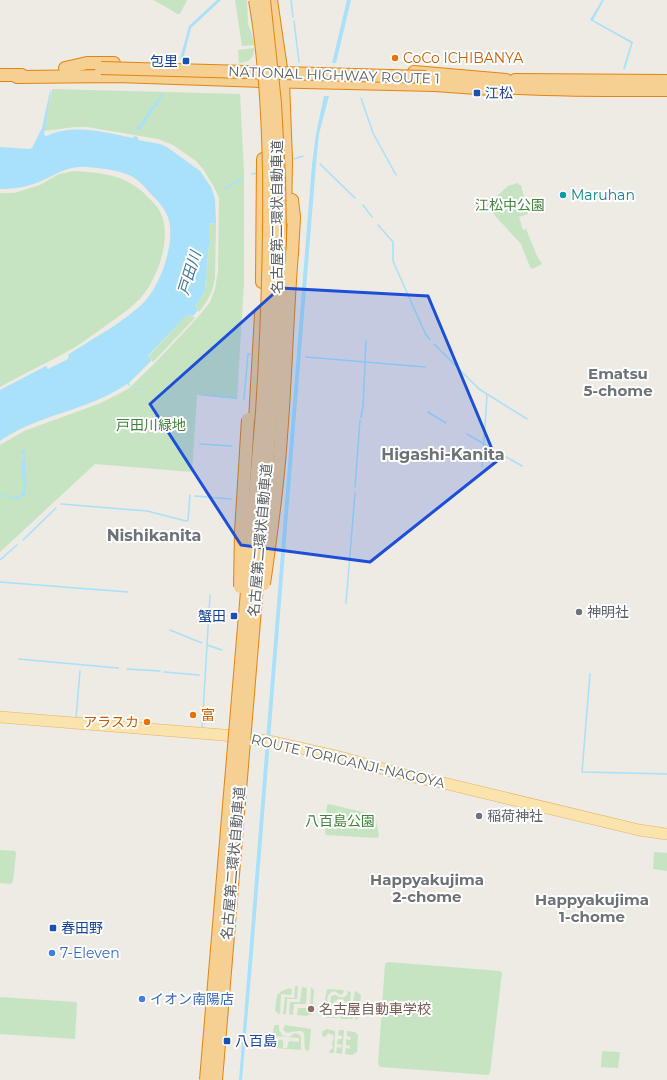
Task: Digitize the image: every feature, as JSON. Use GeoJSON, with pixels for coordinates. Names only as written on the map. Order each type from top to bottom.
{"type":"FeatureCollection","features":[{"type":"Feature","properties":{"kind":"highway"},"geometry":{"type":"LineString","coordinates":[[250,0],[263,68]]}},
{"type":"Feature","properties":{"kind":"highway","name":"名古屋第二環状自動車道"},"geometry":{"type":"LineString","coordinates":[[206,1080],[262,412],[267,328],[270,231],[266,95],[255,0]]}},
{"type":"Feature","properties":{"kind":"highway"},"geometry":{"type":"LineString","coordinates":[[203,1080],[244,591],[261,322],[263,142],[260,81],[263,68],[265,22],[269,2]]}},
{"type":"Feature","properties":{"kind":"highway"},"geometry":{"type":"LineString","coordinates":[[220,1080],[279,366],[286,160],[282,69],[269,2]]}},
{"type":"Feature","properties":{"kind":"highway","name":"名古屋第二環状自動車道"},"geometry":{"type":"LineString","coordinates":[[216,1080],[275,366],[280,236],[279,178],[269,2]]}},
{"type":"Feature","properties":{"kind":"highway"},"geometry":{"type":"LineString","coordinates":[[14,75],[17,77],[117,76],[283,82],[435,85],[504,90],[506,84],[456,75],[402,71],[282,69],[110,63],[87,63],[65,68]]}},
{"type":"Feature","properties":{"kind":"highway","name":"NATIONAL HIGHWAY ROUTE 1"},"geometry":{"type":"LineString","coordinates":[[0,70],[65,68],[504,82],[506,84],[547,90],[667,90]]}},
{"type":"Feature","properties":{"kind":"highway","name":"NATIONAL HIGHWAY ROUTE 1"},"geometry":{"type":"LineString","coordinates":[[0,75],[101,70]]}},
{"type":"Feature","properties":{"kind":"highway","name":"NATIONAL HIGHWAY ROUTE 1"},"geometry":{"type":"LineString","coordinates":[[506,84],[667,81]]}},
{"type":"Feature","properties":{"kind":"highway"},"geometry":{"type":"LineString","coordinates":[[249,668],[264,584],[276,496],[282,435],[287,316],[294,217],[286,160]]}},
{"type":"Feature","properties":{"kind":"highway"},"geometry":{"type":"LineString","coordinates":[[241,656],[240,532],[248,419],[256,344],[261,322]]}},
{"type":"Feature","properties":{"kind":"highway"},"geometry":{"type":"LineString","coordinates":[[209,1007],[223,978],[226,946]]}},
{"type":"Feature","properties":{"kind":"main road","name":"ROUTE TORIGANJI-NAGOYA"},"geometry":{"type":"LineString","coordinates":[[0,717],[248,738],[268,741],[336,756],[409,776],[442,782],[639,830],[667,834]]}},
{"type":"Feature","properties":{"kind":"highlighted area"},"geometry":{"type":"Polygon","coordinates":[[[280,288],[428,296],[497,461],[370,562],[241,545],[150,404],[280,288]]]}},
{"type":"Feature","properties":{"kind":"green space"},"geometry":{"type":"Polygon","coordinates":[[[153,0],[187,0],[180,14],[177,14],[153,0]]]}},
{"type":"Feature","properties":{"kind":"green space"},"geometry":{"type":"Polygon","coordinates":[[[235,0],[247,0],[248,24],[254,45],[242,46],[235,0]]]}},
{"type":"Feature","properties":{"kind":"green space"},"geometry":{"type":"Polygon","coordinates":[[[254,48],[253,55],[250,59],[246,62],[239,63],[238,50],[254,48]]]}},
{"type":"Feature","properties":{"kind":"green space","name":"戸田川緑地"},"geometry":{"type":"Polygon","coordinates":[[[52,89],[240,94],[244,173],[244,283],[237,399],[197,395],[192,472],[95,464],[0,552],[0,445],[24,431],[101,403],[128,389],[153,365],[199,316],[210,302],[215,289],[218,271],[219,198],[213,185],[196,161],[173,145],[158,139],[87,127],[44,131],[52,89]]]}},
{"type":"Feature","properties":{"kind":"green space"},"geometry":{"type":"Polygon","coordinates":[[[74,171],[99,173],[120,178],[139,189],[148,197],[160,211],[165,230],[165,240],[160,262],[154,278],[148,288],[135,303],[124,312],[75,347],[0,387],[0,193],[14,193],[40,185],[59,174],[74,171]]]}},
{"type":"Feature","properties":{"kind":"green space","name":"江松中公園"},"geometry":{"type":"Polygon","coordinates":[[[518,183],[521,185],[528,214],[519,217],[523,230],[526,229],[537,256],[542,264],[532,269],[521,244],[487,207],[487,205],[508,186],[518,183]]]}},
{"type":"Feature","properties":{"kind":"green space"},"geometry":{"type":"Polygon","coordinates":[[[216,223],[215,278],[210,296],[199,312],[195,306],[203,295],[205,289],[209,244],[211,241],[209,240],[209,224],[216,223]]]}},
{"type":"Feature","properties":{"kind":"green space"},"geometry":{"type":"Polygon","coordinates":[[[190,315],[195,318],[153,362],[148,357],[185,317],[190,315]]]}},
{"type":"Feature","properties":{"kind":"green space","name":"八百島公園"},"geometry":{"type":"Polygon","coordinates":[[[329,804],[375,815],[379,836],[377,838],[326,835],[327,805],[329,804]]]}},
{"type":"Feature","properties":{"kind":"green space"},"geometry":{"type":"Polygon","coordinates":[[[0,850],[15,851],[16,854],[13,881],[11,884],[0,883],[0,850]]]}},
{"type":"Feature","properties":{"kind":"green space"},"geometry":{"type":"Polygon","coordinates":[[[654,852],[667,853],[667,871],[653,869],[654,852]]]}},
{"type":"Feature","properties":{"kind":"green space"},"geometry":{"type":"Polygon","coordinates":[[[388,962],[500,971],[502,973],[490,1073],[488,1075],[380,1067],[378,1064],[385,964],[388,962]]]}},
{"type":"Feature","properties":{"kind":"green space"},"geometry":{"type":"Polygon","coordinates":[[[295,986],[298,986],[297,999],[287,999],[286,1014],[283,1014],[285,997],[294,998],[295,986]]]}},
{"type":"Feature","properties":{"kind":"green space"},"geometry":{"type":"Polygon","coordinates":[[[302,987],[307,988],[306,1004],[294,1004],[293,1015],[289,1014],[290,1002],[300,1002],[302,987]]]}},
{"type":"Feature","properties":{"kind":"green space"},"geometry":{"type":"Polygon","coordinates":[[[311,987],[314,990],[312,1014],[306,1016],[297,1015],[298,1008],[310,1008],[311,987]]]}},
{"type":"Feature","properties":{"kind":"green space"},"geometry":{"type":"Polygon","coordinates":[[[290,988],[292,990],[291,995],[281,994],[280,1014],[277,1013],[275,1010],[277,995],[290,988]]]}},
{"type":"Feature","properties":{"kind":"green space"},"geometry":{"type":"Polygon","coordinates":[[[327,989],[343,990],[344,992],[341,995],[334,991],[330,993],[327,999],[327,1006],[325,1006],[327,989]]]}},
{"type":"Feature","properties":{"kind":"green space"},"geometry":{"type":"Polygon","coordinates":[[[348,991],[351,992],[350,1001],[345,1002],[343,999],[338,999],[334,1002],[333,1006],[330,1006],[331,996],[336,995],[343,998],[347,995],[348,991]]]}},
{"type":"Feature","properties":{"kind":"green space"},"geometry":{"type":"Polygon","coordinates":[[[355,991],[361,995],[360,1007],[337,1007],[339,1001],[347,1005],[353,1002],[355,991]]]}},
{"type":"Feature","properties":{"kind":"green space"},"geometry":{"type":"Polygon","coordinates":[[[0,997],[76,1002],[75,1039],[0,1034],[0,997]]]}},
{"type":"Feature","properties":{"kind":"green space"},"geometry":{"type":"Polygon","coordinates":[[[324,1009],[331,1009],[330,1014],[338,1015],[338,1018],[327,1018],[324,1016],[324,1009]]]}},
{"type":"Feature","properties":{"kind":"green space"},"geometry":{"type":"Polygon","coordinates":[[[333,1009],[341,1010],[343,1015],[351,1015],[353,1019],[340,1019],[341,1014],[333,1012],[333,1009]]]}},
{"type":"Feature","properties":{"kind":"green space"},"geometry":{"type":"Polygon","coordinates":[[[343,1010],[358,1011],[360,1013],[359,1018],[355,1020],[353,1013],[351,1012],[344,1014],[343,1010]]]}},
{"type":"Feature","properties":{"kind":"green space"},"geometry":{"type":"Polygon","coordinates":[[[275,1025],[279,1025],[279,1030],[283,1036],[289,1037],[295,1033],[300,1035],[301,1050],[275,1048],[272,1042],[275,1040],[283,1040],[283,1048],[287,1048],[289,1041],[299,1042],[299,1038],[274,1036],[273,1030],[275,1025]]]}},
{"type":"Feature","properties":{"kind":"green space"},"geometry":{"type":"Polygon","coordinates":[[[285,1025],[311,1029],[309,1050],[307,1051],[305,1049],[304,1033],[299,1031],[287,1033],[283,1030],[285,1025]]]}},
{"type":"Feature","properties":{"kind":"green space"},"geometry":{"type":"Polygon","coordinates":[[[326,1029],[335,1031],[334,1053],[329,1053],[333,1048],[333,1035],[328,1033],[325,1037],[322,1036],[322,1032],[326,1029]]]}},
{"type":"Feature","properties":{"kind":"green space"},"geometry":{"type":"Polygon","coordinates":[[[339,1030],[344,1030],[342,1054],[336,1053],[337,1047],[341,1048],[342,1045],[337,1044],[338,1039],[342,1039],[342,1036],[338,1035],[339,1030]]]}},
{"type":"Feature","properties":{"kind":"green space"},"geometry":{"type":"Polygon","coordinates":[[[347,1031],[355,1032],[358,1035],[357,1052],[352,1055],[345,1054],[346,1048],[350,1049],[350,1046],[346,1045],[346,1039],[350,1040],[351,1037],[347,1036],[347,1031]]]}},
{"type":"Feature","properties":{"kind":"green space"},"geometry":{"type":"Polygon","coordinates":[[[602,1051],[620,1052],[618,1068],[601,1067],[602,1051]]]}},
{"type":"Feature","properties":{"kind":"water"},"geometry":{"type":"Polygon","coordinates":[[[217,0],[221,0],[191,28],[183,59],[180,59],[189,26],[217,0]]]}},
{"type":"Feature","properties":{"kind":"water"},"geometry":{"type":"Polygon","coordinates":[[[347,0],[351,0],[336,63],[332,63],[347,0]]]}},
{"type":"Feature","properties":{"kind":"water"},"geometry":{"type":"Polygon","coordinates":[[[602,0],[604,0],[593,20],[633,42],[625,69],[623,69],[631,43],[590,20],[602,0]]]}},
{"type":"Feature","properties":{"kind":"water","name":"戸田川"},"geometry":{"type":"Polygon","coordinates":[[[50,91],[44,135],[47,136],[68,130],[90,130],[133,138],[134,136],[138,137],[138,140],[160,144],[167,147],[200,171],[211,187],[215,199],[216,223],[209,224],[209,240],[211,241],[209,244],[205,289],[203,295],[195,306],[198,310],[193,316],[190,315],[185,317],[148,356],[151,361],[129,383],[130,385],[129,386],[127,384],[112,393],[80,407],[30,424],[0,441],[0,390],[46,366],[48,369],[68,359],[69,354],[130,315],[152,292],[162,272],[169,249],[170,227],[168,217],[164,210],[158,201],[141,183],[124,173],[97,168],[80,167],[62,171],[29,185],[0,189],[0,147],[32,148],[42,128],[50,91]]]}},
{"type":"Feature","properties":{"kind":"water"},"geometry":{"type":"Polygon","coordinates":[[[161,94],[163,95],[140,130],[136,130],[161,94]]]}},
{"type":"Feature","properties":{"kind":"water"},"geometry":{"type":"Polygon","coordinates":[[[324,96],[329,96],[319,134],[316,164],[253,952],[242,1080],[239,1080],[312,165],[316,134],[324,96]]]}},
{"type":"Feature","properties":{"kind":"water"},"geometry":{"type":"Polygon","coordinates":[[[21,449],[25,452],[25,495],[17,500],[5,496],[0,497],[0,495],[16,497],[20,496],[22,493],[23,485],[21,465],[24,455],[21,449]]]}},
{"type":"Feature","properties":{"kind":"waterway"},"geometry":{"type":"LineString","coordinates":[[291,0],[293,17]]}},
{"type":"Feature","properties":{"kind":"waterway"},"geometry":{"type":"LineString","coordinates":[[294,21],[299,62]]}},
{"type":"Feature","properties":{"kind":"waterway"},"geometry":{"type":"LineString","coordinates":[[361,98],[373,133],[396,175]]}},
{"type":"Feature","properties":{"kind":"waterway"},"geometry":{"type":"LineString","coordinates":[[294,159],[303,156]]}},
{"type":"Feature","properties":{"kind":"waterway"},"geometry":{"type":"LineString","coordinates":[[320,164],[355,198]]}},
{"type":"Feature","properties":{"kind":"waterway"},"geometry":{"type":"LineString","coordinates":[[252,174],[258,173]]}},
{"type":"Feature","properties":{"kind":"waterway"},"geometry":{"type":"LineString","coordinates":[[225,189],[243,178]]}},
{"type":"Feature","properties":{"kind":"waterway"},"geometry":{"type":"LineString","coordinates":[[363,205],[372,217]]}},
{"type":"Feature","properties":{"kind":"waterway"},"geometry":{"type":"LineString","coordinates":[[378,225],[393,242],[393,261],[425,333],[430,340]]}},
{"type":"Feature","properties":{"kind":"waterway"},"geometry":{"type":"LineString","coordinates":[[361,417],[363,407],[366,341]]}},
{"type":"Feature","properties":{"kind":"waterway"},"geometry":{"type":"LineString","coordinates":[[434,344],[479,389],[527,419]]}},
{"type":"Feature","properties":{"kind":"waterway"},"geometry":{"type":"LineString","coordinates":[[244,399],[248,354],[250,354]]}},
{"type":"Feature","properties":{"kind":"waterway"},"geometry":{"type":"LineString","coordinates":[[306,357],[425,367]]}},
{"type":"Feature","properties":{"kind":"waterway"},"geometry":{"type":"LineString","coordinates":[[135,389],[140,389]]}},
{"type":"Feature","properties":{"kind":"waterway"},"geometry":{"type":"LineString","coordinates":[[204,395],[236,398]]}},
{"type":"Feature","properties":{"kind":"waterway"},"geometry":{"type":"LineString","coordinates":[[482,467],[487,395]]}},
{"type":"Feature","properties":{"kind":"waterway"},"geometry":{"type":"LineString","coordinates":[[428,412],[446,423]]}},
{"type":"Feature","properties":{"kind":"waterway"},"geometry":{"type":"LineString","coordinates":[[355,487],[360,420]]}},
{"type":"Feature","properties":{"kind":"waterway"},"geometry":{"type":"LineString","coordinates":[[467,434],[522,466]]}},
{"type":"Feature","properties":{"kind":"waterway"},"geometry":{"type":"LineString","coordinates":[[200,444],[232,446]]}},
{"type":"Feature","properties":{"kind":"waterway"},"geometry":{"type":"LineString","coordinates":[[346,603],[355,493]]}},
{"type":"Feature","properties":{"kind":"waterway"},"geometry":{"type":"LineString","coordinates":[[61,504],[147,511],[186,521],[188,520],[190,495]]}},
{"type":"Feature","properties":{"kind":"waterway"},"geometry":{"type":"LineString","coordinates":[[195,496],[231,499]]}},
{"type":"Feature","properties":{"kind":"waterway"},"geometry":{"type":"LineString","coordinates":[[23,540],[56,508]]}},
{"type":"Feature","properties":{"kind":"waterway"},"geometry":{"type":"LineString","coordinates":[[0,560],[17,545]]}},
{"type":"Feature","properties":{"kind":"waterway"},"geometry":{"type":"LineString","coordinates":[[0,582],[128,592]]}},
{"type":"Feature","properties":{"kind":"waterway"},"geometry":{"type":"LineString","coordinates":[[202,729],[210,595]]}},
{"type":"Feature","properties":{"kind":"waterway"},"geometry":{"type":"LineString","coordinates":[[170,630],[202,643]]}},
{"type":"Feature","properties":{"kind":"waterway"},"geometry":{"type":"LineString","coordinates":[[207,645],[222,650]]}},
{"type":"Feature","properties":{"kind":"waterway"},"geometry":{"type":"LineString","coordinates":[[19,659],[118,668]]}},
{"type":"Feature","properties":{"kind":"waterway"},"geometry":{"type":"LineString","coordinates":[[127,669],[160,671]]}},
{"type":"Feature","properties":{"kind":"waterway"},"geometry":{"type":"LineString","coordinates":[[76,718],[80,671]]}},
{"type":"Feature","properties":{"kind":"waterway"},"geometry":{"type":"LineString","coordinates":[[164,672],[199,675]]}},
{"type":"Feature","properties":{"kind":"waterway"},"geometry":{"type":"LineString","coordinates":[[590,674],[582,772],[667,774]]}},
{"type":"Feature","properties":{"kind":"place","name":"CoCo ICHIBANYA"},"geometry":{"type":"Point","coordinates":[395,58]}},
{"type":"Feature","properties":{"kind":"place","name":"包里"},"geometry":{"type":"Point","coordinates":[186,61]}},
{"type":"Feature","properties":{"kind":"place","name":"江松"},"geometry":{"type":"Point","coordinates":[477,93]}},
{"type":"Feature","properties":{"kind":"place","name":"Maruhan"},"geometry":{"type":"Point","coordinates":[563,195]}},
{"type":"Feature","properties":{"kind":"place","name":"神明社"},"geometry":{"type":"Point","coordinates":[579,612]}},
{"type":"Feature","properties":{"kind":"place","name":"蟹田"},"geometry":{"type":"Point","coordinates":[234,616]}},
{"type":"Feature","properties":{"kind":"place","name":"富"},"geometry":{"type":"Point","coordinates":[193,715]}},
{"type":"Feature","properties":{"kind":"place","name":"アラスカ"},"geometry":{"type":"Point","coordinates":[147,722]}},
{"type":"Feature","properties":{"kind":"place","name":"稲荷神社"},"geometry":{"type":"Point","coordinates":[479,816]}},
{"type":"Feature","properties":{"kind":"place","name":"春田野"},"geometry":{"type":"Point","coordinates":[53,928]}},
{"type":"Feature","properties":{"kind":"place","name":"7-Eleven"},"geometry":{"type":"Point","coordinates":[52,953]}},
{"type":"Feature","properties":{"kind":"place","name":"イオン南陽店"},"geometry":{"type":"Point","coordinates":[142,999]}},
{"type":"Feature","properties":{"kind":"place","name":"名古屋自動車学校"},"geometry":{"type":"Point","coordinates":[311,1009]}},
{"type":"Feature","properties":{"kind":"place","name":"八百島"},"geometry":{"type":"Point","coordinates":[227,1041]}},
{"type":"Feature","properties":{"kind":"district","name":"Ematsu 5-chome"},"geometry":{"type":"Point","coordinates":[618,382]}},
{"type":"Feature","properties":{"kind":"district","name":"Higashi-Kanita"},"geometry":{"type":"Point","coordinates":[443,454]}},
{"type":"Feature","properties":{"kind":"district","name":"Nishikanita"},"geometry":{"type":"Point","coordinates":[154,535]}},
{"type":"Feature","properties":{"kind":"district","name":"Happyakujima 2-chome"},"geometry":{"type":"Point","coordinates":[427,888]}},
{"type":"Feature","properties":{"kind":"district","name":"Happyakujima 1-chome"},"geometry":{"type":"Point","coordinates":[592,908]}}]}
